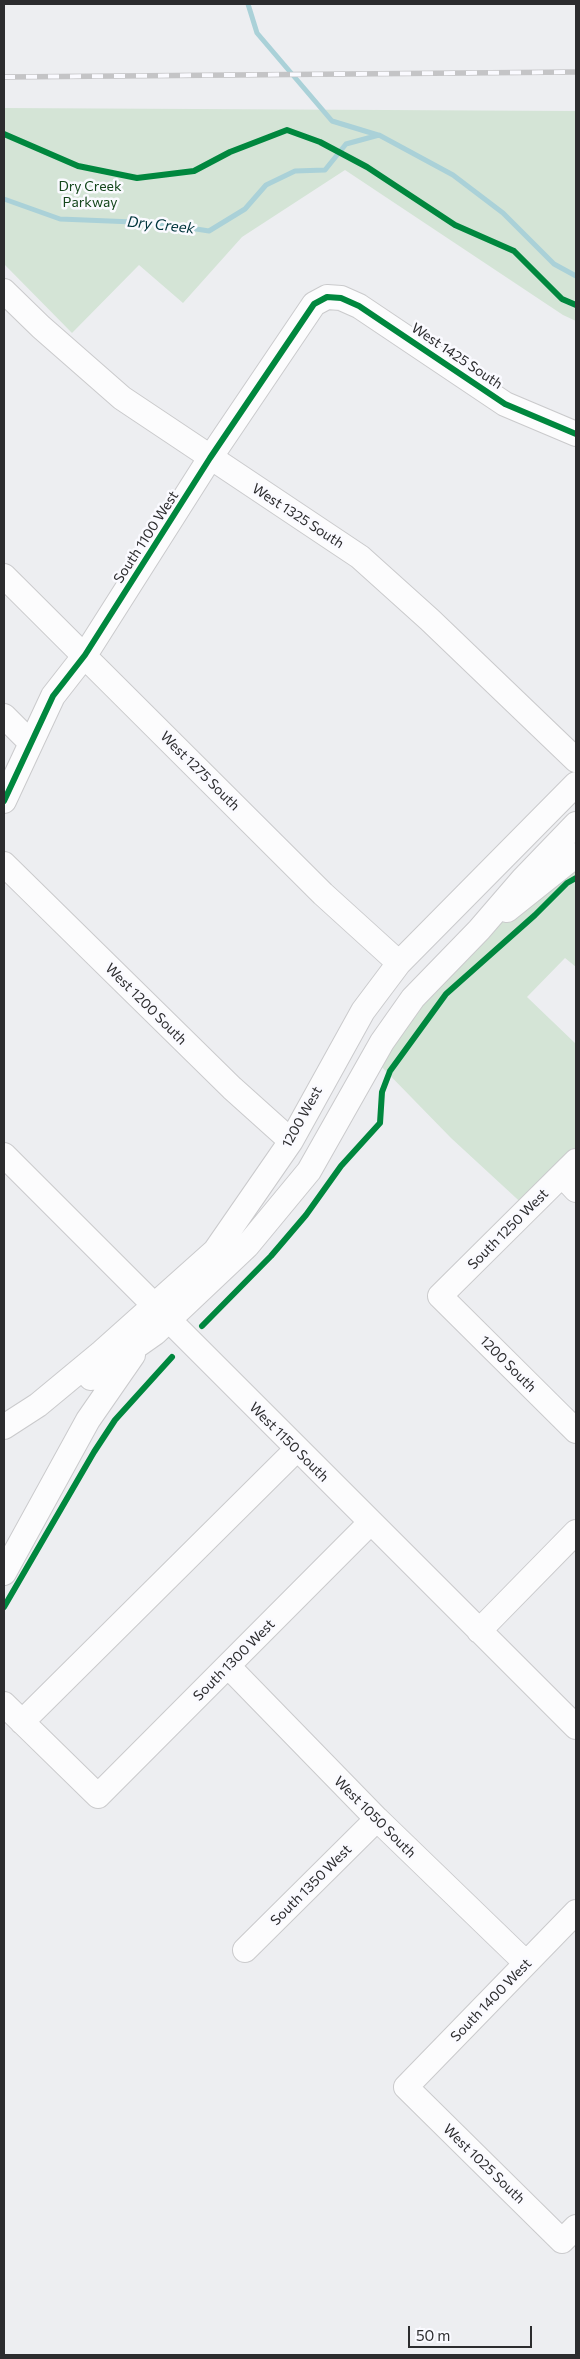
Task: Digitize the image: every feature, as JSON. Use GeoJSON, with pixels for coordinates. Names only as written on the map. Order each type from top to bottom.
{"type":"FeatureCollection","features":[{"type":"Feature","properties":{"kind":"street","name":"West 1325 South"},"geometry":{"type":"LineString","coordinates":[[4,291],[41,327],[122,398],[360,557],[430,620],[576,760]]}},
{"type":"Feature","properties":{"kind":"street","name":"South 1100 West"},"geometry":{"type":"LineString","coordinates":[[4,801],[53,696],[85,655],[200,477],[210,458],[314,304],[327,297]]}},
{"type":"Feature","properties":{"kind":"street","name":"West 1425 South"},"geometry":{"type":"LineString","coordinates":[[327,297],[341,298],[360,306],[506,404],[576,434]]}},
{"type":"Feature","properties":{"kind":"street","name":"West 1275 South"},"geometry":{"type":"LineString","coordinates":[[4,576],[323,894],[399,962]]}},
{"type":"Feature","properties":{"kind":"street"},"geometry":{"type":"LineString","coordinates":[[4,716],[31,743]]}},
{"type":"Feature","properties":{"kind":"street","name":"1200 West"},"geometry":{"type":"LineString","coordinates":[[4,1440],[138,1347],[161,1313],[215,1251],[291,1141],[362,1011],[399,962],[576,784]]}},
{"type":"Feature","properties":{"kind":"street","name":"1200 West"},"geometry":{"type":"LineString","coordinates":[[4,1427],[38,1405],[247,1246],[308,1171],[392,1028],[413,998],[479,930],[522,879],[576,824]]}},
{"type":"Feature","properties":{"kind":"street"},"geometry":{"type":"LineString","coordinates":[[479,930],[527,897],[576,855]]}},
{"type":"Feature","properties":{"kind":"street","name":"West 1200 South"},"geometry":{"type":"LineString","coordinates":[[4,864],[232,1088],[291,1141]]}},
{"type":"Feature","properties":{"kind":"street","name":"West 1150 South"},"geometry":{"type":"LineString","coordinates":[[4,1156],[576,1727]]}},
{"type":"Feature","properties":{"kind":"street","name":"South 1250 West"},"geometry":{"type":"LineString","coordinates":[[440,1296],[571,1176]]}},
{"type":"Feature","properties":{"kind":"street","name":"1200 South"},"geometry":{"type":"LineString","coordinates":[[440,1296],[576,1431]]}},
{"type":"Feature","properties":{"kind":"street"},"geometry":{"type":"LineString","coordinates":[[4,1574],[88,1420],[138,1347]]}},
{"type":"Feature","properties":{"kind":"street"},"geometry":{"type":"LineString","coordinates":[[4,1704],[22,1722],[297,1449]]}},
{"type":"Feature","properties":{"kind":"street","name":"South 1300 West"},"geometry":{"type":"LineString","coordinates":[[22,1722],[98,1796],[370,1523]]}},
{"type":"Feature","properties":{"kind":"street"},"geometry":{"type":"LineString","coordinates":[[479,1631],[576,1532]]}},
{"type":"Feature","properties":{"kind":"street","name":"West 1050 South"},"geometry":{"type":"LineString","coordinates":[[228,1666],[377,1819],[526,1963]]}},
{"type":"Feature","properties":{"kind":"street","name":"South 1350 West"},"geometry":{"type":"LineString","coordinates":[[245,1950],[377,1819]]}},
{"type":"Feature","properties":{"kind":"street","name":"South 1400 West"},"geometry":{"type":"LineString","coordinates":[[406,2087],[576,1912]]}},
{"type":"Feature","properties":{"kind":"street","name":"West 1025 South"},"geometry":{"type":"LineString","coordinates":[[406,2087],[569,2234]]}},
{"type":"Feature","properties":{"kind":"green space","name":"Dry Creek Parkway"},"geometry":{"type":"Polygon","coordinates":[[[4,108],[576,111],[576,321],[563,315],[345,170],[242,237],[183,303],[139,265],[72,333],[4,264],[4,108]]]}},
{"type":"Feature","properties":{"kind":"green space"},"geometry":{"type":"Polygon","coordinates":[[[576,824],[576,967],[565,958],[527,997],[576,1044],[576,1161],[528,1209],[451,1138],[373,1058],[576,824]]]}},
{"type":"Feature","properties":{"kind":"waterway","name":"Dry Creek"},"geometry":{"type":"LineString","coordinates":[[248,4],[257,33],[332,121],[378,135]]}},
{"type":"Feature","properties":{"kind":"waterway","name":"Dry Creek"},"geometry":{"type":"LineString","coordinates":[[4,199],[60,219],[158,223],[209,231],[245,209],[266,185],[295,171],[325,170],[346,144],[379,135],[453,175],[503,213],[554,264],[576,276]]}},
{"type":"Feature","properties":{"kind":"railway"},"geometry":{"type":"LineString","coordinates":[[4,77],[576,72]]}},
{"type":"Feature","properties":{"kind":"cycle path"},"geometry":{"type":"LineString","coordinates":[[4,134],[78,166],[137,178],[194,171],[230,152],[287,130],[320,142],[367,167],[455,225],[514,251],[562,299],[576,305]]}},
{"type":"Feature","properties":{"kind":"cycle path"},"geometry":{"type":"LineString","coordinates":[[4,801],[53,696],[85,655],[210,458],[314,304],[327,297],[341,298],[359,306],[505,404],[576,434]]}},
{"type":"Feature","properties":{"kind":"cycle path"},"geometry":{"type":"LineString","coordinates":[[202,1326],[271,1256],[306,1215],[341,1166],[380,1123],[382,1092],[390,1071],[446,994],[535,915],[567,883],[576,878]]}},
{"type":"Feature","properties":{"kind":"cycle path"},"geometry":{"type":"LineString","coordinates":[[4,1607],[94,1452],[115,1420],[172,1357]]}}]}
